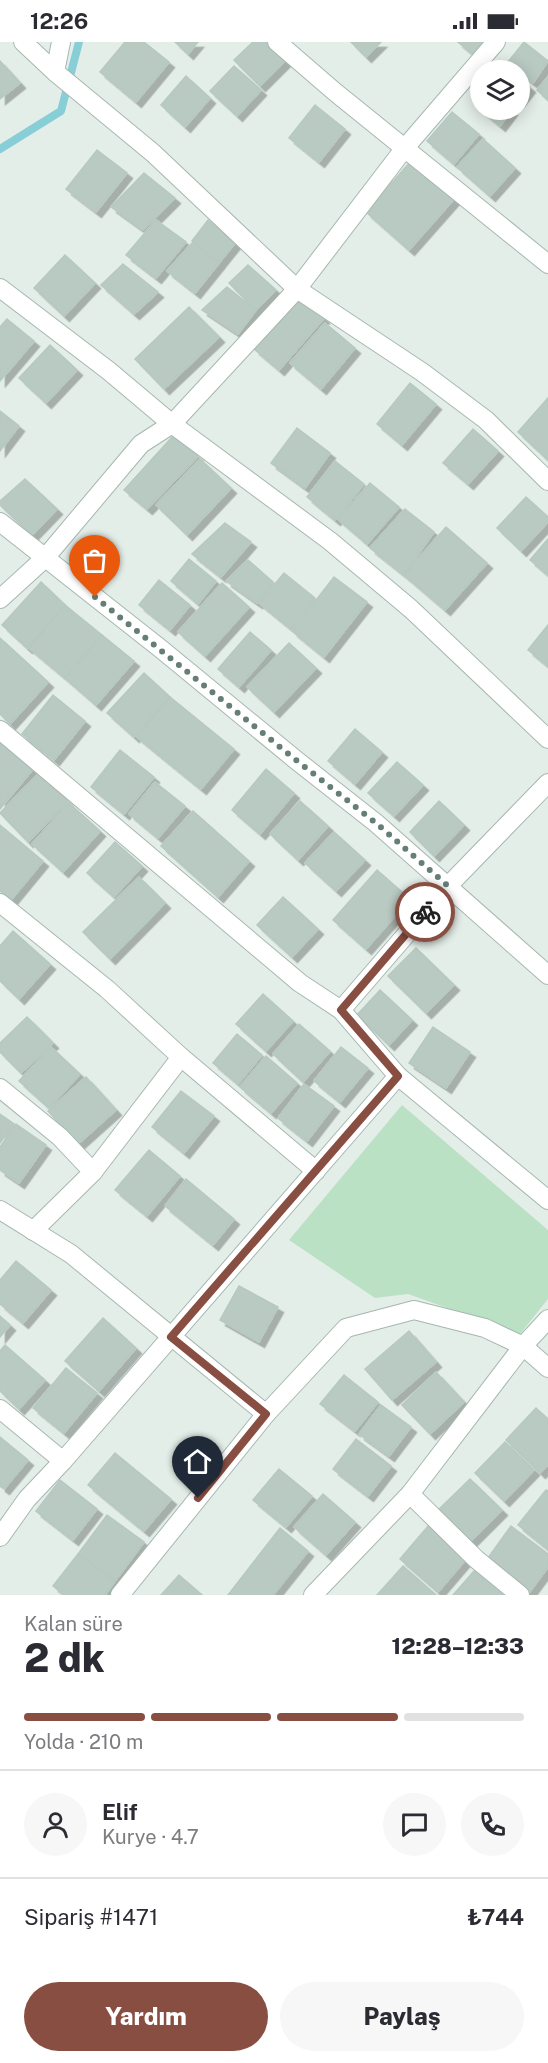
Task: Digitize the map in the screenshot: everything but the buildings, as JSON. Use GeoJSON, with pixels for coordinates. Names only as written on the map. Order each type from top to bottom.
{"type":"FeatureCollection","features":[{"type":"Feature","properties":{"kind":"street"},"geometry":{"type":"LineString","coordinates":[[23,42],[153,153],[297,289],[422,372],[486,420],[548,481]]}},
{"type":"Feature","properties":{"kind":"street"},"geometry":{"type":"LineString","coordinates":[[56,72],[61,42]]}},
{"type":"Feature","properties":{"kind":"street"},"geometry":{"type":"LineString","coordinates":[[277,42],[404,149],[548,264]]}},
{"type":"Feature","properties":{"kind":"street"},"geometry":{"type":"LineString","coordinates":[[0,599],[45,558],[141,444],[172,424],[297,289],[404,149],[496,42]]}},
{"type":"Feature","properties":{"kind":"street"},"geometry":{"type":"LineString","coordinates":[[0,288],[109,371],[172,424],[339,548],[411,609],[548,739]]}},
{"type":"Feature","properties":{"kind":"street"},"geometry":{"type":"LineString","coordinates":[[0,522],[376,823],[548,975]]}},
{"type":"Feature","properties":{"kind":"street"},"geometry":{"type":"LineString","coordinates":[[0,730],[300,983],[341,1010],[398,1076],[548,1200]]}},
{"type":"Feature","properties":{"kind":"street"},"geometry":{"type":"LineString","coordinates":[[341,1010],[448,886],[548,783]]}},
{"type":"Feature","properties":{"kind":"street"},"geometry":{"type":"LineString","coordinates":[[0,903],[107,989],[181,1057],[316,1171]]}},
{"type":"Feature","properties":{"kind":"street"},"geometry":{"type":"LineString","coordinates":[[33,1231],[93,1172],[181,1057]]}},
{"type":"Feature","properties":{"kind":"street"},"geometry":{"type":"LineString","coordinates":[[0,1537],[27,1499],[63,1461],[398,1076]]}},
{"type":"Feature","properties":{"kind":"street"},"geometry":{"type":"LineString","coordinates":[[0,1088],[60,1137],[93,1172]]}},
{"type":"Feature","properties":{"kind":"street"},"geometry":{"type":"LineString","coordinates":[[0,1210],[71,1254],[266,1414]]}},
{"type":"Feature","properties":{"kind":"street"},"geometry":{"type":"LineString","coordinates":[[120,1595],[266,1414],[346,1328],[414,1310],[485,1328],[523,1346],[548,1368]]}},
{"type":"Feature","properties":{"kind":"street"},"geometry":{"type":"LineString","coordinates":[[313,1595],[410,1494],[523,1346],[548,1319]]}},
{"type":"Feature","properties":{"kind":"street"},"geometry":{"type":"LineString","coordinates":[[0,1409],[63,1461]]}},
{"type":"Feature","properties":{"kind":"street"},"geometry":{"type":"LineString","coordinates":[[410,1494],[476,1559],[520,1595]]}},
{"type":"Feature","properties":{"kind":"green space"},"geometry":{"type":"Polygon","coordinates":[[[402,1105],[548,1230],[548,1299],[520,1334],[408,1294],[375,1298],[289,1240],[402,1105]]]}},
{"type":"Feature","properties":{"kind":"waterway"},"geometry":{"type":"LineString","coordinates":[[0,149],[61,111],[79,42]]}},
{"type":"Feature","properties":{"kind":"way so far"},"geometry":{"type":"LineString","coordinates":[[95,597],[376,823],[448,886],[425,912]]}},
{"type":"Feature","properties":{"kind":"route"},"geometry":{"type":"LineString","coordinates":[[198,1498],[266,1414],[171,1337],[398,1076],[341,1010],[425,912]]}}]}
